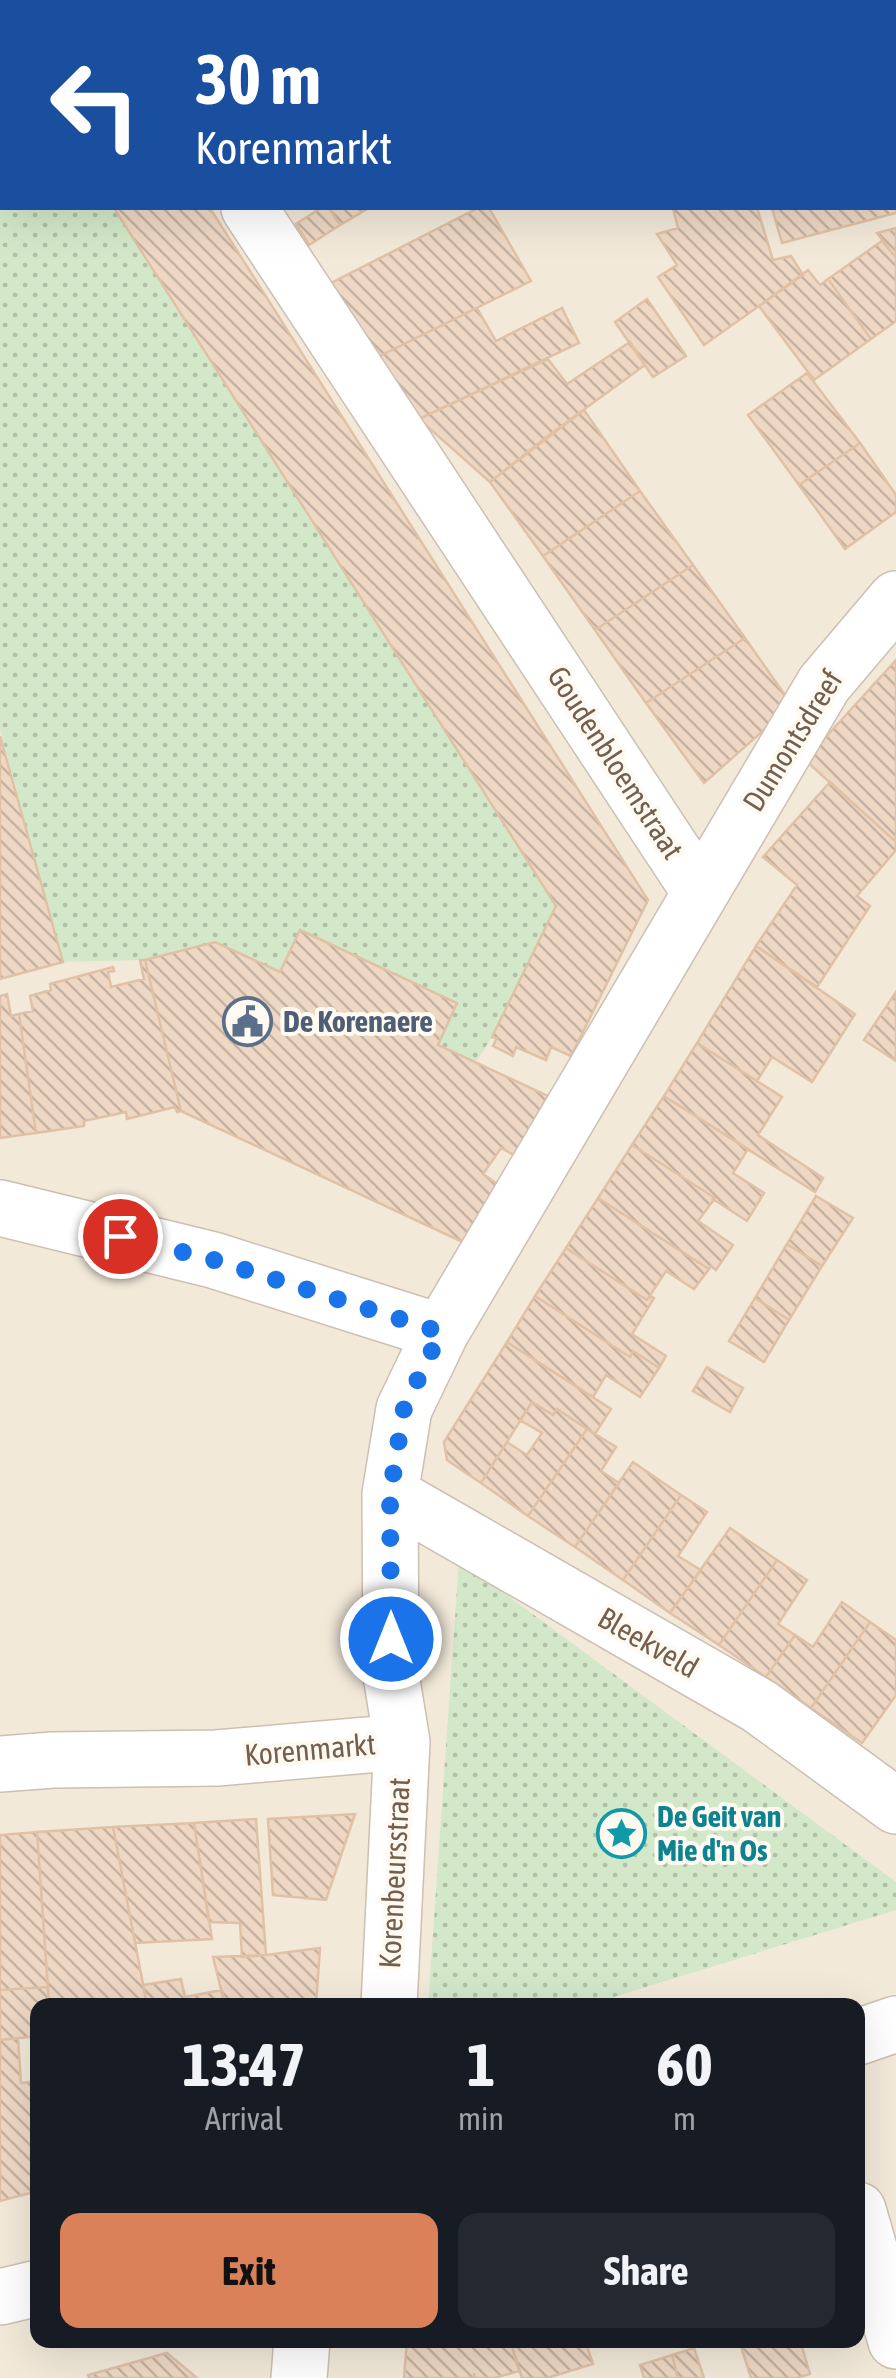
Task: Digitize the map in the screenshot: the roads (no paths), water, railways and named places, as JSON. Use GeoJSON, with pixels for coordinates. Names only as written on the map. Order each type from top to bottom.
{"type":"FeatureCollection","features":[{"type":"Feature","properties":{"kind":"street","name":"Goudenbloemstraat"},"geometry":{"type":"LineString","coordinates":[[250,210],[700,892],[441,1332]]}},
{"type":"Feature","properties":{"kind":"street","name":"Dumontsdreef"},"geometry":{"type":"LineString","coordinates":[[700,892],[824,684],[896,599]]}},
{"type":"Feature","properties":{"kind":"street"},"geometry":{"type":"LineString","coordinates":[[0,1208],[214,1260],[441,1332]]}},
{"type":"Feature","properties":{"kind":"street","name":"Korenmarkt"},"geometry":{"type":"LineString","coordinates":[[0,1764],[217,1758],[402,1742],[391,1675],[390,1494],[404,1408],[441,1332]]}},
{"type":"Feature","properties":{"kind":"street","name":"Bleekveld"},"geometry":{"type":"LineString","coordinates":[[390,1494],[759,1706],[896,1806]]}},
{"type":"Feature","properties":{"kind":"street","name":"Korenbeursstraat"},"geometry":{"type":"LineString","coordinates":[[388,1998],[402,1742]]}},
{"type":"Feature","properties":{"kind":"street"},"geometry":{"type":"LineString","coordinates":[[865,2035],[896,2024]]}},
{"type":"Feature","properties":{"kind":"street"},"geometry":{"type":"LineString","coordinates":[[865,2234],[896,2341]]}},
{"type":"Feature","properties":{"kind":"street"},"geometry":{"type":"LineString","coordinates":[[0,2298],[30,2290]]}},
{"type":"Feature","properties":{"kind":"street"},"geometry":{"type":"LineString","coordinates":[[299,2378],[301,2348]]}},
{"type":"Feature","properties":{"kind":"place","name":"De Korenaere"},"geometry":{"type":"Point","coordinates":[248,1022]}},
{"type":"Feature","properties":{"kind":"place","name":"De Geit van Mie d'n Os"},"geometry":{"type":"Point","coordinates":[622,1834]}}]}
